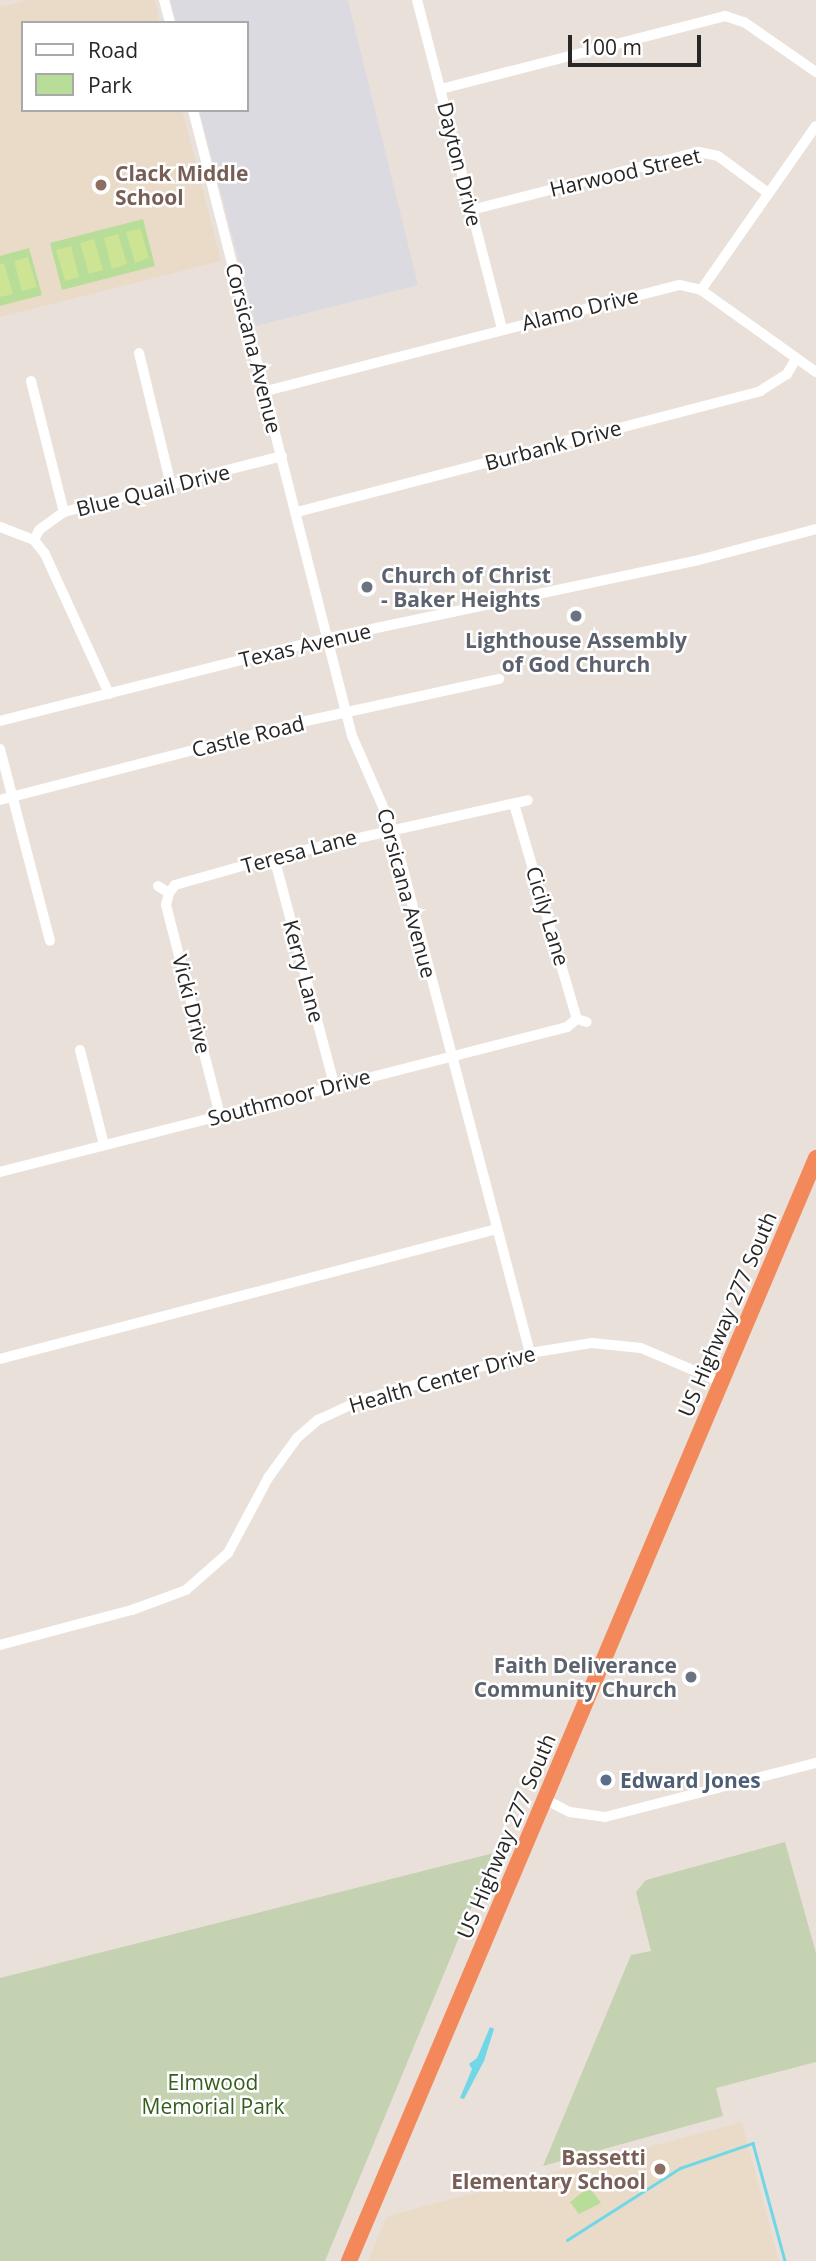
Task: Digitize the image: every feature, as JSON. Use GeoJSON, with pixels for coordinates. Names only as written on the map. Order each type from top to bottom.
{"type":"FeatureCollection","features":[{"type":"Feature","properties":{"kind":"highway","name":"US Highway 277 South"},"geometry":{"type":"LineString","coordinates":[[349,2261],[816,1157]]}},
{"type":"Feature","properties":{"kind":"street"},"geometry":{"type":"LineString","coordinates":[[164,0],[169,21]]}},
{"type":"Feature","properties":{"kind":"street","name":"Dayton Drive"},"geometry":{"type":"LineString","coordinates":[[417,0],[502,328]]}},
{"type":"Feature","properties":{"kind":"street"},"geometry":{"type":"LineString","coordinates":[[441,89],[725,16],[744,22],[816,72]]}},
{"type":"Feature","properties":{"kind":"street","name":"Corsicana Avenue"},"geometry":{"type":"LineString","coordinates":[[194,112],[346,711],[358,753],[392,827],[530,1353]]}},
{"type":"Feature","properties":{"kind":"street"},"geometry":{"type":"LineString","coordinates":[[816,125],[701,289],[816,372]]}},
{"type":"Feature","properties":{"kind":"street","name":"Harwood Street"},"geometry":{"type":"LineString","coordinates":[[471,210],[699,152],[718,156],[768,192]]}},
{"type":"Feature","properties":{"kind":"street","name":"Alamo Drive"},"geometry":{"type":"LineString","coordinates":[[266,391],[502,328],[680,285],[701,289]]}},
{"type":"Feature","properties":{"kind":"street"},"geometry":{"type":"LineString","coordinates":[[139,353],[171,485]]}},
{"type":"Feature","properties":{"kind":"street","name":"Burbank Drive"},"geometry":{"type":"LineString","coordinates":[[296,512],[760,391],[786,374],[796,359]]}},
{"type":"Feature","properties":{"kind":"street"},"geometry":{"type":"LineString","coordinates":[[31,381],[64,512]]}},
{"type":"Feature","properties":{"kind":"street","name":"Blue Quail Drive"},"geometry":{"type":"LineString","coordinates":[[34,540],[39,530],[64,512],[282,456]]}},
{"type":"Feature","properties":{"kind":"street"},"geometry":{"type":"LineString","coordinates":[[0,527],[34,540],[51,564],[68,612],[94,654],[109,694]]}},
{"type":"Feature","properties":{"kind":"street","name":"Texas Avenue"},"geometry":{"type":"LineString","coordinates":[[0,721],[329,638],[695,561],[816,529]]}},
{"type":"Feature","properties":{"kind":"street","name":"Castle Road"},"geometry":{"type":"LineString","coordinates":[[0,800],[346,711],[499,678]]}},
{"type":"Feature","properties":{"kind":"street"},"geometry":{"type":"LineString","coordinates":[[0,749],[50,941]]}},
{"type":"Feature","properties":{"kind":"street","name":"Teresa Lane"},"geometry":{"type":"LineString","coordinates":[[169,893],[175,885],[274,857],[392,827],[528,800]]}},
{"type":"Feature","properties":{"kind":"street","name":"Cicily Lane"},"geometry":{"type":"LineString","coordinates":[[514,804],[582,1021]]}},
{"type":"Feature","properties":{"kind":"street","name":"Kerry Lane"},"geometry":{"type":"LineString","coordinates":[[274,857],[334,1084]]}},
{"type":"Feature","properties":{"kind":"street"},"geometry":{"type":"LineString","coordinates":[[158,886],[169,893]]}},
{"type":"Feature","properties":{"kind":"street","name":"Vicki Drive"},"geometry":{"type":"LineString","coordinates":[[169,893],[166,905],[220,1115]]}},
{"type":"Feature","properties":{"kind":"street","name":"Southmoor Drive"},"geometry":{"type":"LineString","coordinates":[[0,1172],[582,1021]]}},
{"type":"Feature","properties":{"kind":"street"},"geometry":{"type":"LineString","coordinates":[[80,1050],[104,1145]]}},
{"type":"Feature","properties":{"kind":"street"},"geometry":{"type":"LineString","coordinates":[[0,1359],[497,1229]]}},
{"type":"Feature","properties":{"kind":"street","name":"Health Center Drive"},"geometry":{"type":"LineString","coordinates":[[0,1645],[132,1610],[186,1590],[228,1553],[281,1458],[318,1420],[396,1388],[564,1346],[618,1344],[662,1355],[721,1381]]}},
{"type":"Feature","properties":{"kind":"street"},"geometry":{"type":"LineString","coordinates":[[544,1799],[570,1812],[605,1817],[816,1762]]}},
{"type":"Feature","properties":{"kind":"shaded area","name":"Clack Middle School"},"geometry":{"type":"Polygon","coordinates":[[[29,0],[155,0],[160,21],[21,21],[21,112],[183,112],[221,261],[0,317],[0,7],[29,0]]]}},
{"type":"Feature","properties":{"kind":"shaded area"},"geometry":{"type":"Polygon","coordinates":[[[170,0],[348,0],[418,285],[256,326],[200,112],[248,112],[248,21],[175,21],[170,0]]]}},
{"type":"Feature","properties":{"kind":"shaded area","name":"Bassetti Elementary School"},"geometry":{"type":"Polygon","coordinates":[[[742,2122],[779,2261],[368,2261],[387,2216],[742,2122]]]}},
{"type":"Feature","properties":{"kind":"green space"},"geometry":{"type":"Polygon","coordinates":[[[143,219],[155,266],[62,290],[50,243],[143,219]]]}},
{"type":"Feature","properties":{"kind":"green space"},"geometry":{"type":"Polygon","coordinates":[[[140,228],[149,258],[135,263],[126,232],[140,228]]]}},
{"type":"Feature","properties":{"kind":"green space"},"geometry":{"type":"Polygon","coordinates":[[[118,234],[127,264],[112,269],[104,238],[118,234]]]}},
{"type":"Feature","properties":{"kind":"green space"},"geometry":{"type":"Polygon","coordinates":[[[94,239],[103,270],[89,274],[80,243],[94,239]]]}},
{"type":"Feature","properties":{"kind":"green space"},"geometry":{"type":"Polygon","coordinates":[[[71,246],[79,277],[65,281],[56,250],[71,246]]]}},
{"type":"Feature","properties":{"kind":"green space"},"geometry":{"type":"Polygon","coordinates":[[[29,248],[42,295],[0,306],[0,256],[29,248]]]}},
{"type":"Feature","properties":{"kind":"green space"},"geometry":{"type":"Polygon","coordinates":[[[28,257],[37,287],[22,291],[14,261],[28,257]]]}},
{"type":"Feature","properties":{"kind":"green space"},"geometry":{"type":"Polygon","coordinates":[[[4,263],[13,294],[0,297],[0,264],[4,263]]]}},
{"type":"Feature","properties":{"kind":"green space"},"geometry":{"type":"Polygon","coordinates":[[[785,1842],[816,1953],[816,2062],[716,2088],[723,2116],[543,2166],[631,1955],[651,1951],[636,1892],[646,1880],[785,1842]]]}},
{"type":"Feature","properties":{"kind":"green space","name":"Elmwood Memorial Park"},"geometry":{"type":"Polygon","coordinates":[[[494,1853],[325,2261],[0,2261],[0,1978],[494,1853]]]}},
{"type":"Feature","properties":{"kind":"green space"},"geometry":{"type":"Polygon","coordinates":[[[585,2190],[592,2191],[601,2203],[579,2214],[570,2202],[585,2190]]]}},
{"type":"Feature","properties":{"kind":"water"},"geometry":{"type":"Polygon","coordinates":[[[490,2027],[494,2029],[484,2061],[464,2099],[460,2098],[472,2069],[469,2064],[477,2058],[490,2027]]]}},
{"type":"Feature","properties":{"kind":"waterway"},"geometry":{"type":"LineString","coordinates":[[567,2240],[680,2168],[753,2143],[785,2261]]}},
{"type":"Feature","properties":{"kind":"place","name":"Clack Middle School"},"geometry":{"type":"Point","coordinates":[101,185]}},
{"type":"Feature","properties":{"kind":"place","name":"Church of Christ - Baker Heights"},"geometry":{"type":"Point","coordinates":[367,587]}},
{"type":"Feature","properties":{"kind":"place","name":"Lighthouse Assembly of God Church"},"geometry":{"type":"Point","coordinates":[576,616]}},
{"type":"Feature","properties":{"kind":"place","name":"Faith Deliverance Community Church"},"geometry":{"type":"Point","coordinates":[691,1677]}},
{"type":"Feature","properties":{"kind":"place","name":"Edward Jones"},"geometry":{"type":"Point","coordinates":[606,1780]}},
{"type":"Feature","properties":{"kind":"place","name":"Bassetti Elementary School"},"geometry":{"type":"Point","coordinates":[660,2169]}}]}
